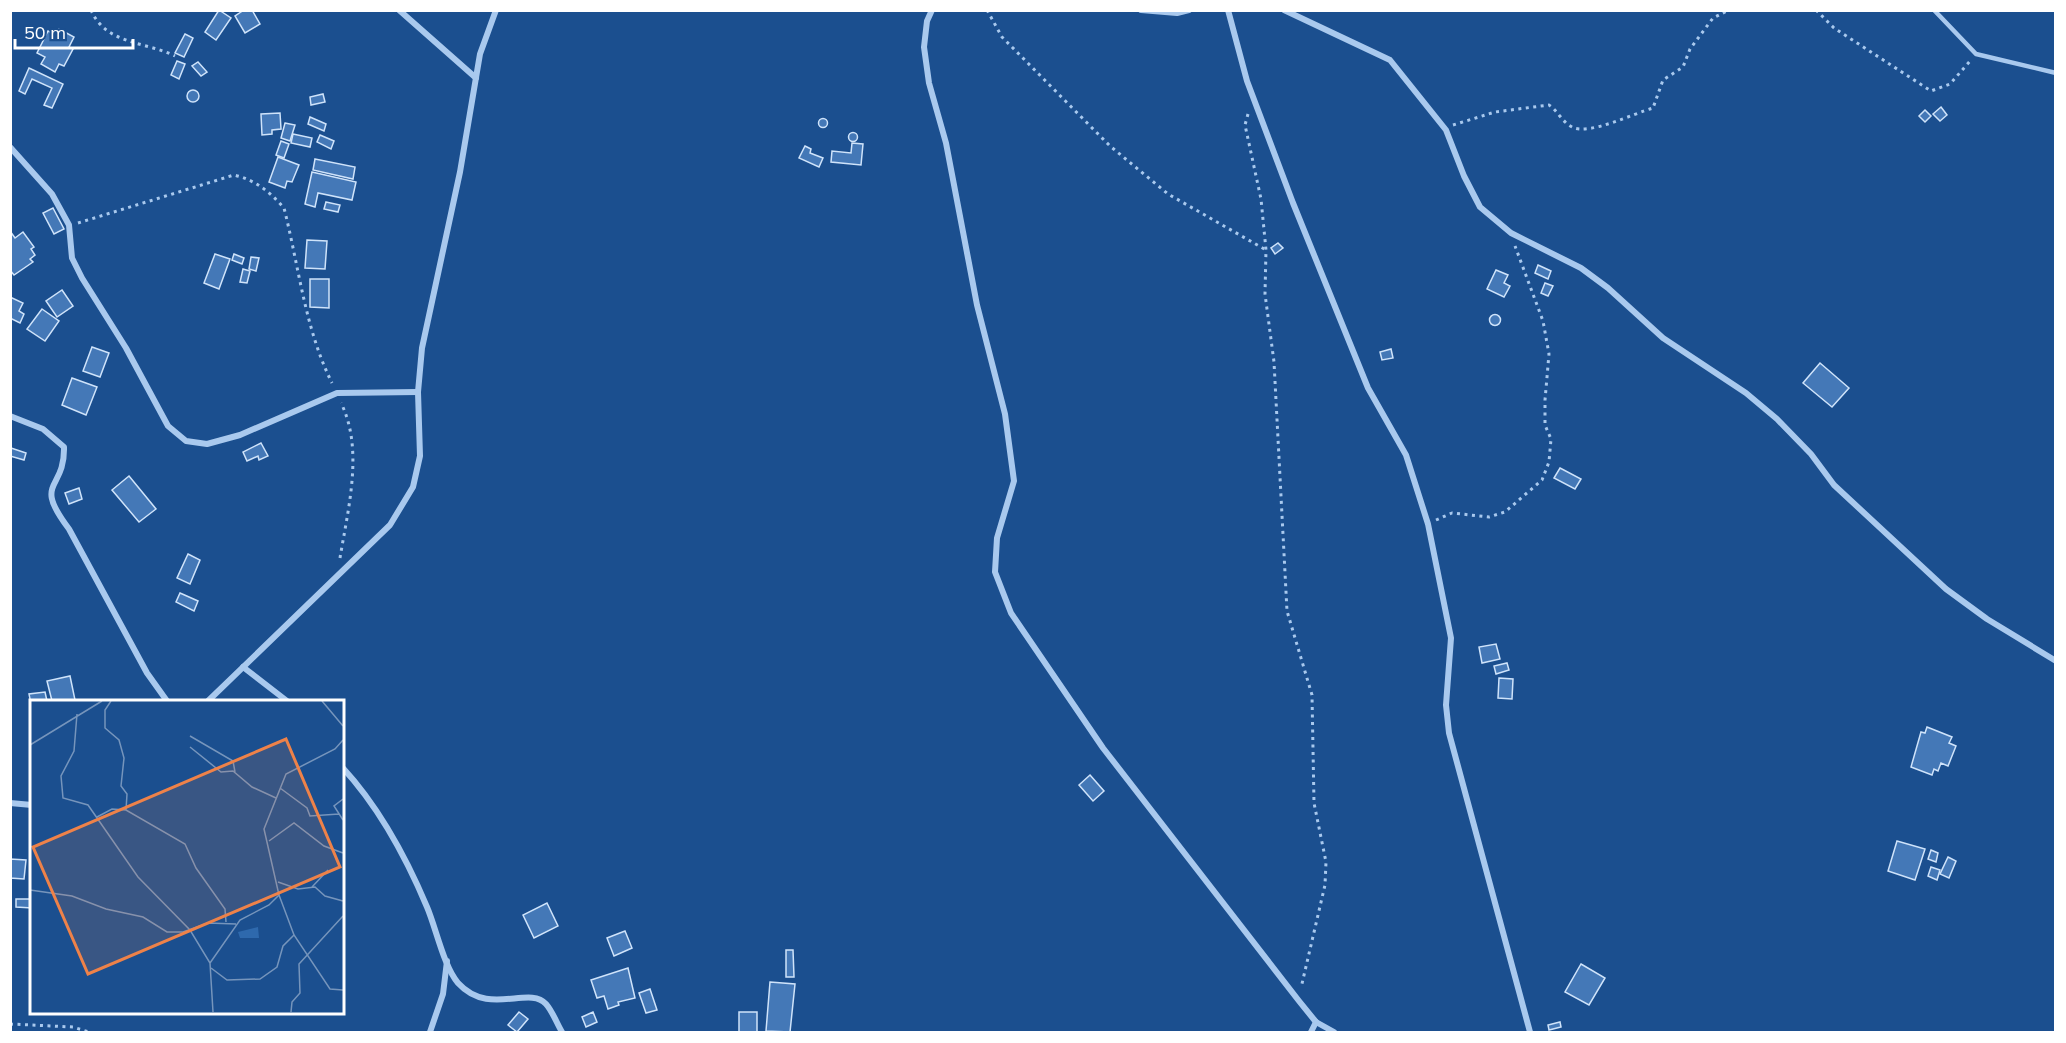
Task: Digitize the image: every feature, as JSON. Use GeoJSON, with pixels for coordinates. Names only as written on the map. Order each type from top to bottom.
{"type":"FeatureCollection","features":[{"type":"Feature","properties":{"kind":"street"},"geometry":{"type":"LineString","coordinates":[[399,10],[477,78]]}},
{"type":"Feature","properties":{"kind":"street"},"geometry":{"type":"LineString","coordinates":[[209,700],[390,525],[413,487],[420,456],[418,392],[422,348],[460,172],[480,54],[495,10]]}},
{"type":"Feature","properties":{"kind":"street"},"geometry":{"type":"LineString","coordinates":[[932,10],[927,21],[924,47],[928,83],[946,143],[977,305],[1005,414],[1014,481],[997,538],[995,572],[1011,613],[1103,748],[1316,1022],[1334,1032]]}},
{"type":"Feature","properties":{"kind":"street"},"geometry":{"type":"LineString","coordinates":[[1141,10],[1177,13],[1189,10]]}},
{"type":"Feature","properties":{"kind":"street"},"geometry":{"type":"LineString","coordinates":[[1228,10],[1252,95],[1368,388],[1406,455],[1428,524],[1451,638],[1446,705],[1449,733],[1530,1032]]}},
{"type":"Feature","properties":{"kind":"street"},"geometry":{"type":"LineString","coordinates":[[1284,10],[1390,60],[1446,130],[1464,176],[1480,207],[1510,233],[1581,268],[1608,288],[1663,338],[1746,393],[1777,419],[1851,501],[1946,589],[2006,632],[2055,662]]}},
{"type":"Feature","properties":{"kind":"street"},"geometry":{"type":"LineString","coordinates":[[10,147],[52,194],[69,225],[72,258],[82,278],[126,348],[168,426],[186,441],[207,444],[240,435],[337,393],[418,392]]}},
{"type":"Feature","properties":{"kind":"street"},"geometry":{"type":"LineString","coordinates":[[10,416],[43,429],[64,447],[62,462],[50,496],[53,508],[69,529],[147,673],[166,700]]}},
{"type":"Feature","properties":{"kind":"street"},"geometry":{"type":"LineString","coordinates":[[243,666],[286,700]]}},
{"type":"Feature","properties":{"kind":"street"},"geometry":{"type":"LineString","coordinates":[[344,769],[378,811],[426,904],[456,981],[470,995],[493,1001],[539,999],[546,1004],[562,1032]]}},
{"type":"Feature","properties":{"kind":"street"},"geometry":{"type":"LineString","coordinates":[[10,803],[30,805]]}},
{"type":"Feature","properties":{"kind":"street"},"geometry":{"type":"LineString","coordinates":[[430,1032],[443,994],[447,961]]}},
{"type":"Feature","properties":{"kind":"street"},"geometry":{"type":"LineString","coordinates":[[1311,1032],[1316,1022]]}},
{"type":"Feature","properties":{"kind":"lane"},"geometry":{"type":"LineString","coordinates":[[1934,10],[1976,54],[2055,73]]}},
{"type":"Feature","properties":{"kind":"path"},"geometry":{"type":"LineString","coordinates":[[91,10],[101,27],[111,35],[156,47],[175,56]]}},
{"type":"Feature","properties":{"kind":"path"},"geometry":{"type":"LineString","coordinates":[[987,10],[1002,37],[1110,146],[1168,194],[1266,250]]}},
{"type":"Feature","properties":{"kind":"path"},"geometry":{"type":"LineString","coordinates":[[1446,130],[1458,122],[1535,105],[1549,105],[1559,111],[1564,121],[1573,128],[1590,129],[1653,108],[1663,80],[1683,67],[1690,49],[1713,18],[1729,10]]}},
{"type":"Feature","properties":{"kind":"path"},"geometry":{"type":"LineString","coordinates":[[1816,10],[1834,28],[1931,92],[1950,84],[1976,54]]}},
{"type":"Feature","properties":{"kind":"path"},"geometry":{"type":"LineString","coordinates":[[1252,95],[1245,125],[1261,199],[1266,250],[1265,294],[1274,362],[1286,600],[1312,695],[1314,803],[1326,862],[1325,885],[1304,967],[1299,1001]]}},
{"type":"Feature","properties":{"kind":"path"},"geometry":{"type":"LineString","coordinates":[[69,225],[234,175],[250,179],[272,194],[284,208],[310,325],[321,360],[350,422],[352,486],[336,578]]}},
{"type":"Feature","properties":{"kind":"path"},"geometry":{"type":"LineString","coordinates":[[1428,524],[1452,513],[1489,517],[1505,512],[1542,480],[1549,462],[1551,439],[1545,424],[1545,400],[1550,354],[1543,321],[1510,233]]}},
{"type":"Feature","properties":{"kind":"path"},"geometry":{"type":"LineString","coordinates":[[10,1024],[73,1027],[88,1032]]}},
{"type":"Feature","properties":{"kind":"building"},"geometry":{"type":"Polygon","coordinates":[[[219,10],[231,18],[216,40],[205,32],[219,10]]]}},
{"type":"Feature","properties":{"kind":"building"},"geometry":{"type":"Polygon","coordinates":[[[244,10],[252,10],[260,24],[245,33],[235,16],[244,10]]]}},
{"type":"Feature","properties":{"kind":"building"},"geometry":{"type":"Polygon","coordinates":[[[59,29],[74,37],[69,47],[73,49],[64,66],[59,64],[55,72],[41,64],[45,57],[37,53],[48,31],[56,35],[59,29]]]}},
{"type":"Feature","properties":{"kind":"building"},"geometry":{"type":"Polygon","coordinates":[[[185,34],[193,38],[184,57],[175,53],[185,34]]]}},
{"type":"Feature","properties":{"kind":"building"},"geometry":{"type":"Polygon","coordinates":[[[177,61],[185,64],[179,79],[171,75],[177,61]]]}},
{"type":"Feature","properties":{"kind":"building"},"geometry":{"type":"Polygon","coordinates":[[[198,62],[207,72],[201,76],[192,66],[198,62]]]}},
{"type":"Feature","properties":{"kind":"building"},"geometry":{"type":"Polygon","coordinates":[[[29,68],[63,84],[52,108],[44,105],[52,88],[32,79],[25,94],[19,91],[29,68]]]}},
{"type":"Feature","properties":{"kind":"building"},"geometry":{"type":"Polygon","coordinates":[[[195,90],[198,91],[198,101],[191,102],[188,101],[187,94],[188,91],[195,90]]]}},
{"type":"Feature","properties":{"kind":"building"},"geometry":{"type":"Polygon","coordinates":[[[323,94],[325,102],[311,105],[310,97],[323,94]]]}},
{"type":"Feature","properties":{"kind":"building"},"geometry":{"type":"Polygon","coordinates":[[[1941,107],[1947,115],[1940,121],[1933,114],[1941,107]]]}},
{"type":"Feature","properties":{"kind":"building"},"geometry":{"type":"Polygon","coordinates":[[[1925,110],[1931,116],[1925,122],[1919,116],[1925,110]]]}},
{"type":"Feature","properties":{"kind":"building"},"geometry":{"type":"Polygon","coordinates":[[[280,113],[281,129],[272,130],[272,134],[262,135],[261,114],[280,113]]]}},
{"type":"Feature","properties":{"kind":"building"},"geometry":{"type":"Polygon","coordinates":[[[310,117],[326,124],[324,131],[308,124],[310,117]]]}},
{"type":"Feature","properties":{"kind":"building"},"geometry":{"type":"Polygon","coordinates":[[[823,118],[828,123],[823,128],[818,123],[823,118]]]}},
{"type":"Feature","properties":{"kind":"building"},"geometry":{"type":"Polygon","coordinates":[[[285,123],[295,125],[290,141],[281,138],[285,123]]]}},
{"type":"Feature","properties":{"kind":"building"},"geometry":{"type":"Polygon","coordinates":[[[853,132],[858,137],[853,142],[848,137],[853,132]]]}},
{"type":"Feature","properties":{"kind":"building"},"geometry":{"type":"Polygon","coordinates":[[[293,134],[312,138],[310,147],[291,143],[293,134]]]}},
{"type":"Feature","properties":{"kind":"building"},"geometry":{"type":"Polygon","coordinates":[[[320,135],[334,141],[331,149],[317,142],[320,135]]]}},
{"type":"Feature","properties":{"kind":"building"},"geometry":{"type":"Polygon","coordinates":[[[281,141],[289,144],[284,158],[276,155],[281,141]]]}},
{"type":"Feature","properties":{"kind":"building"},"geometry":{"type":"Polygon","coordinates":[[[852,143],[863,144],[861,165],[831,162],[832,151],[851,153],[852,143]]]}},
{"type":"Feature","properties":{"kind":"building"},"geometry":{"type":"Polygon","coordinates":[[[805,146],[811,149],[810,153],[823,158],[819,167],[799,158],[805,146]]]}},
{"type":"Feature","properties":{"kind":"building"},"geometry":{"type":"Polygon","coordinates":[[[278,157],[299,165],[292,182],[287,181],[285,188],[269,182],[278,157]]]}},
{"type":"Feature","properties":{"kind":"building"},"geometry":{"type":"Polygon","coordinates":[[[315,159],[355,167],[353,179],[313,170],[315,159]]]}},
{"type":"Feature","properties":{"kind":"building"},"geometry":{"type":"Polygon","coordinates":[[[312,172],[356,182],[352,200],[318,193],[315,207],[305,204],[312,172]]]}},
{"type":"Feature","properties":{"kind":"building"},"geometry":{"type":"Polygon","coordinates":[[[326,202],[340,205],[338,212],[324,209],[326,202]]]}},
{"type":"Feature","properties":{"kind":"building"},"geometry":{"type":"Polygon","coordinates":[[[53,208],[64,229],[54,234],[43,213],[53,208]]]}},
{"type":"Feature","properties":{"kind":"building"},"geometry":{"type":"Polygon","coordinates":[[[10,231],[15,238],[23,232],[34,247],[31,249],[35,255],[30,259],[33,262],[14,275],[10,270],[10,231]]]}},
{"type":"Feature","properties":{"kind":"building"},"geometry":{"type":"Polygon","coordinates":[[[307,240],[327,241],[325,269],[305,268],[307,240]]]}},
{"type":"Feature","properties":{"kind":"building"},"geometry":{"type":"Polygon","coordinates":[[[1278,243],[1283,248],[1275,254],[1271,248],[1278,243]]]}},
{"type":"Feature","properties":{"kind":"building"},"geometry":{"type":"Polygon","coordinates":[[[215,254],[230,259],[219,289],[204,283],[215,254]]]}},
{"type":"Feature","properties":{"kind":"building"},"geometry":{"type":"Polygon","coordinates":[[[234,254],[244,258],[242,264],[232,260],[234,254]]]}},
{"type":"Feature","properties":{"kind":"building"},"geometry":{"type":"Polygon","coordinates":[[[251,257],[259,258],[256,271],[249,269],[251,257]]]}},
{"type":"Feature","properties":{"kind":"building"},"geometry":{"type":"Polygon","coordinates":[[[1538,265],[1551,271],[1548,279],[1535,273],[1538,265]]]}},
{"type":"Feature","properties":{"kind":"building"},"geometry":{"type":"Polygon","coordinates":[[[243,269],[250,271],[247,283],[240,282],[243,269]]]}},
{"type":"Feature","properties":{"kind":"building"},"geometry":{"type":"Polygon","coordinates":[[[1496,270],[1508,275],[1504,283],[1510,286],[1504,297],[1487,289],[1496,270]]]}},
{"type":"Feature","properties":{"kind":"building"},"geometry":{"type":"Polygon","coordinates":[[[310,279],[329,279],[329,308],[310,307],[310,279]]]}},
{"type":"Feature","properties":{"kind":"building"},"geometry":{"type":"Polygon","coordinates":[[[1545,283],[1553,286],[1548,296],[1541,293],[1545,283]]]}},
{"type":"Feature","properties":{"kind":"building"},"geometry":{"type":"Polygon","coordinates":[[[62,290],[73,306],[57,317],[46,301],[62,290]]]}},
{"type":"Feature","properties":{"kind":"building"},"geometry":{"type":"Polygon","coordinates":[[[10,297],[23,303],[19,311],[24,314],[20,323],[10,318],[10,297]]]}},
{"type":"Feature","properties":{"kind":"building"},"geometry":{"type":"Polygon","coordinates":[[[42,309],[59,321],[45,341],[27,329],[42,309]]]}},
{"type":"Feature","properties":{"kind":"building"},"geometry":{"type":"Polygon","coordinates":[[[1495,314],[1501,320],[1495,326],[1489,320],[1495,314]]]}},
{"type":"Feature","properties":{"kind":"building"},"geometry":{"type":"Polygon","coordinates":[[[92,347],[109,353],[100,377],[83,371],[92,347]]]}},
{"type":"Feature","properties":{"kind":"building"},"geometry":{"type":"Polygon","coordinates":[[[1391,349],[1393,358],[1382,360],[1380,352],[1391,349]]]}},
{"type":"Feature","properties":{"kind":"building"},"geometry":{"type":"Polygon","coordinates":[[[1820,363],[1849,388],[1832,407],[1803,383],[1820,363]]]}},
{"type":"Feature","properties":{"kind":"building"},"geometry":{"type":"Polygon","coordinates":[[[72,378],[97,387],[86,415],[62,405],[72,378]]]}},
{"type":"Feature","properties":{"kind":"building"},"geometry":{"type":"Polygon","coordinates":[[[261,443],[268,456],[259,460],[258,456],[247,461],[243,452],[261,443]]]}},
{"type":"Feature","properties":{"kind":"building"},"geometry":{"type":"Polygon","coordinates":[[[11,448],[26,453],[24,460],[10,456],[11,448]]]}},
{"type":"Feature","properties":{"kind":"building"},"geometry":{"type":"Polygon","coordinates":[[[1560,468],[1581,479],[1575,489],[1554,478],[1560,468]]]}},
{"type":"Feature","properties":{"kind":"building"},"geometry":{"type":"Polygon","coordinates":[[[129,476],[156,509],[139,522],[112,490],[129,476]]]}},
{"type":"Feature","properties":{"kind":"building"},"geometry":{"type":"Polygon","coordinates":[[[79,488],[82,499],[69,504],[65,493],[79,488]]]}},
{"type":"Feature","properties":{"kind":"building"},"geometry":{"type":"Polygon","coordinates":[[[188,554],[200,560],[190,584],[177,578],[188,554]]]}},
{"type":"Feature","properties":{"kind":"building"},"geometry":{"type":"Polygon","coordinates":[[[180,593],[198,601],[194,611],[176,602],[180,593]]]}},
{"type":"Feature","properties":{"kind":"building"},"geometry":{"type":"Polygon","coordinates":[[[1496,644],[1500,659],[1482,663],[1479,647],[1496,644]]]}},
{"type":"Feature","properties":{"kind":"building"},"geometry":{"type":"Polygon","coordinates":[[[1507,663],[1509,670],[1496,674],[1494,666],[1507,663]]]}},
{"type":"Feature","properties":{"kind":"building"},"geometry":{"type":"Polygon","coordinates":[[[70,676],[75,700],[52,700],[47,681],[70,676]]]}},
{"type":"Feature","properties":{"kind":"building"},"geometry":{"type":"Polygon","coordinates":[[[1499,678],[1513,679],[1512,699],[1498,698],[1499,678]]]}},
{"type":"Feature","properties":{"kind":"building"},"geometry":{"type":"Polygon","coordinates":[[[45,692],[47,700],[30,700],[29,694],[45,692]]]}},
{"type":"Feature","properties":{"kind":"building"},"geometry":{"type":"Polygon","coordinates":[[[1927,727],[1952,737],[1949,743],[1956,746],[1948,766],[1941,763],[1938,771],[1934,769],[1932,775],[1911,767],[1921,732],[1925,733],[1927,727]]]}},
{"type":"Feature","properties":{"kind":"building"},"geometry":{"type":"Polygon","coordinates":[[[1090,775],[1104,791],[1093,801],[1079,785],[1090,775]]]}},
{"type":"Feature","properties":{"kind":"building"},"geometry":{"type":"Polygon","coordinates":[[[1897,841],[1925,849],[1915,880],[1888,871],[1897,841]]]}},
{"type":"Feature","properties":{"kind":"building"},"geometry":{"type":"Polygon","coordinates":[[[1931,850],[1938,853],[1936,862],[1928,859],[1931,850]]]}},
{"type":"Feature","properties":{"kind":"building"},"geometry":{"type":"Polygon","coordinates":[[[1948,857],[1956,861],[1949,878],[1940,874],[1948,857]]]}},
{"type":"Feature","properties":{"kind":"building"},"geometry":{"type":"Polygon","coordinates":[[[10,859],[26,860],[24,879],[10,878],[10,859]]]}},
{"type":"Feature","properties":{"kind":"building"},"geometry":{"type":"Polygon","coordinates":[[[1931,867],[1940,870],[1937,880],[1928,876],[1931,867]]]}},
{"type":"Feature","properties":{"kind":"building"},"geometry":{"type":"Polygon","coordinates":[[[16,899],[30,899],[30,908],[16,907],[16,899]]]}},
{"type":"Feature","properties":{"kind":"building"},"geometry":{"type":"Polygon","coordinates":[[[547,903],[558,926],[534,938],[523,915],[547,903]]]}},
{"type":"Feature","properties":{"kind":"building"},"geometry":{"type":"Polygon","coordinates":[[[625,931],[632,948],[614,956],[607,938],[625,931]]]}},
{"type":"Feature","properties":{"kind":"building"},"geometry":{"type":"Polygon","coordinates":[[[786,950],[793,950],[794,977],[786,977],[786,950]]]}},
{"type":"Feature","properties":{"kind":"building"},"geometry":{"type":"Polygon","coordinates":[[[1581,964],[1605,978],[1589,1005],[1565,992],[1581,964]]]}},
{"type":"Feature","properties":{"kind":"building"},"geometry":{"type":"Polygon","coordinates":[[[628,968],[635,998],[618,1002],[619,1005],[608,1009],[604,996],[597,998],[591,980],[628,968]]]}},
{"type":"Feature","properties":{"kind":"building"},"geometry":{"type":"Polygon","coordinates":[[[770,982],[795,984],[790,1032],[766,1031],[770,982]]]}},
{"type":"Feature","properties":{"kind":"building"},"geometry":{"type":"Polygon","coordinates":[[[650,989],[657,1010],[646,1013],[639,993],[650,989]]]}},
{"type":"Feature","properties":{"kind":"building"},"geometry":{"type":"Polygon","coordinates":[[[519,1012],[528,1019],[517,1032],[508,1025],[519,1012]]]}},
{"type":"Feature","properties":{"kind":"building"},"geometry":{"type":"Polygon","coordinates":[[[593,1012],[597,1022],[586,1027],[582,1017],[593,1012]]]}},
{"type":"Feature","properties":{"kind":"building"},"geometry":{"type":"Polygon","coordinates":[[[739,1012],[757,1012],[757,1032],[739,1032],[739,1012]]]}},
{"type":"Feature","properties":{"kind":"building"},"geometry":{"type":"Polygon","coordinates":[[[1560,1022],[1561,1027],[1549,1030],[1548,1025],[1560,1022]]]}}]}
